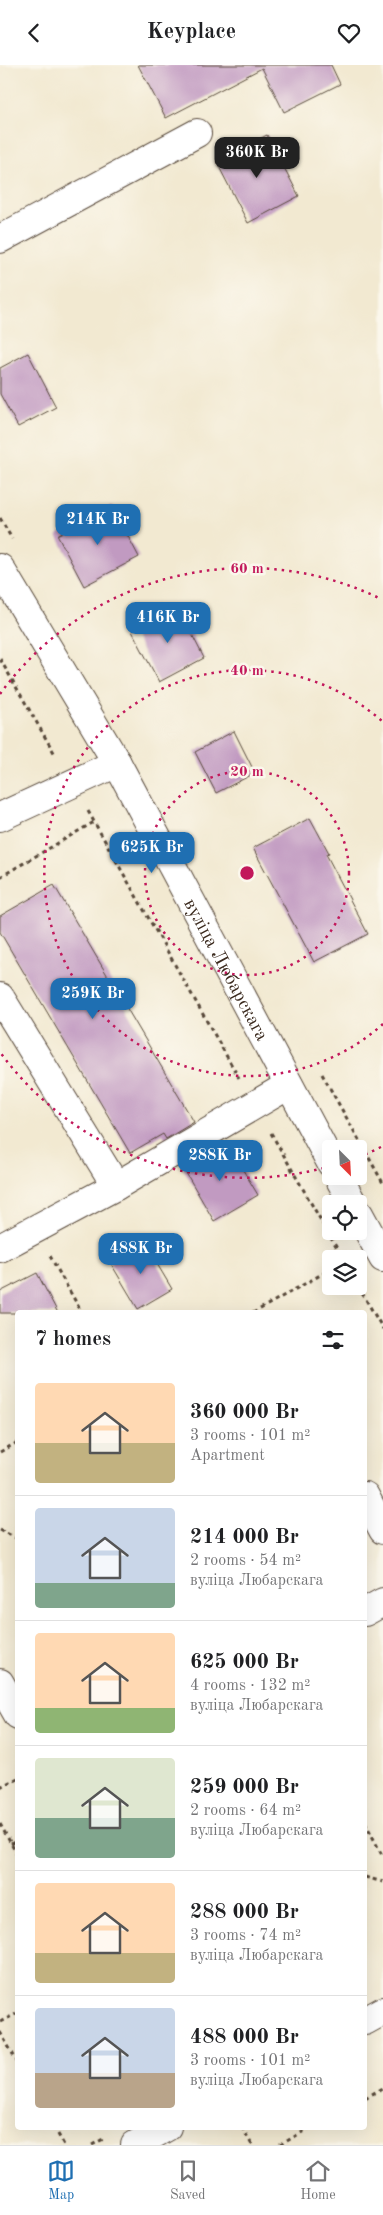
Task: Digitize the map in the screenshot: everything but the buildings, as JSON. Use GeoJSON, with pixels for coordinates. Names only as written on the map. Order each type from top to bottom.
{"type":"FeatureCollection","features":[{"type":"Feature","properties":{"kind":"street"},"geometry":{"type":"LineString","coordinates":[[0,239],[197,133]]}},
{"type":"Feature","properties":{"kind":"street","name":"вуліца Любарскага"},"geometry":{"type":"LineString","coordinates":[[2,574],[117,763],[322,1146]]}},
{"type":"Feature","properties":{"kind":"street"},"geometry":{"type":"LineString","coordinates":[[0,817],[117,763]]}},
{"type":"Feature","properties":{"kind":"street"},"geometry":{"type":"LineString","coordinates":[[0,997],[116,1186]]}},
{"type":"Feature","properties":{"kind":"street"},"geometry":{"type":"LineString","coordinates":[[0,1248],[116,1186],[289,1085]]}},
{"type":"Feature","properties":{"kind":"street"},"geometry":{"type":"LineString","coordinates":[[367,1229],[383,1258]]}},
{"type":"Feature","properties":{"kind":"street"},"geometry":{"type":"LineString","coordinates":[[367,1499],[383,1529]]}},
{"type":"Feature","properties":{"kind":"street"},"geometry":{"type":"LineString","coordinates":[[367,1611],[383,1602]]}},
{"type":"Feature","properties":{"kind":"street"},"geometry":{"type":"LineString","coordinates":[[0,1683],[15,1710]]}},
{"type":"Feature","properties":{"kind":"street"},"geometry":{"type":"LineString","coordinates":[[367,2020],[383,2011]]}},
{"type":"Feature","properties":{"kind":"street"},"geometry":{"type":"LineString","coordinates":[[135,2145],[162,2130]]}},
{"type":"Feature","properties":{"kind":"path"},"geometry":{"type":"LineString","coordinates":[[0,659],[338,1250]]}},
{"type":"Feature","properties":{"kind":"path"},"geometry":{"type":"LineString","coordinates":[[0,877],[94,823]]}},
{"type":"Feature","properties":{"kind":"path"},"geometry":{"type":"LineString","coordinates":[[34,1230],[80,1310]]}},
{"type":"Feature","properties":{"kind":"path"},"geometry":{"type":"LineString","coordinates":[[258,1310],[322,1274]]}},
{"type":"Feature","properties":{"kind":"path"},"geometry":{"type":"LineString","coordinates":[[363,1295],[383,1329]]}},
{"type":"Feature","properties":{"kind":"path"},"geometry":{"type":"LineString","coordinates":[[0,1452],[15,1444]]}},
{"type":"Feature","properties":{"kind":"path"},"geometry":{"type":"LineString","coordinates":[[0,1530],[15,1538]]}},
{"type":"Feature","properties":{"kind":"path"},"geometry":{"type":"LineString","coordinates":[[0,1787],[15,1780]]}},
{"type":"Feature","properties":{"kind":"path"},"geometry":{"type":"LineString","coordinates":[[0,1824],[15,1850]]}},
{"type":"Feature","properties":{"kind":"path"},"geometry":{"type":"LineString","coordinates":[[367,1826],[383,1857]]}},
{"type":"Feature","properties":{"kind":"path"},"geometry":{"type":"LineString","coordinates":[[11,1843],[15,1841]]}},
{"type":"Feature","properties":{"kind":"path"},"geometry":{"type":"LineString","coordinates":[[367,1878],[383,1882]]}},
{"type":"Feature","properties":{"kind":"path"},"geometry":{"type":"LineString","coordinates":[[0,2022],[15,2014]]}},
{"type":"Feature","properties":{"kind":"path"},"geometry":{"type":"LineString","coordinates":[[0,2032],[15,2058]]}},
{"type":"Feature","properties":{"kind":"path"},"geometry":{"type":"LineString","coordinates":[[367,2097],[383,2088]]}},
{"type":"Feature","properties":{"kind":"path"},"geometry":{"type":"LineString","coordinates":[[56,2130],[64,2145]]}},
{"type":"Feature","properties":{"kind":"path"},"geometry":{"type":"LineString","coordinates":[[244,2130],[252,2145]]}},
{"type":"Feature","properties":{"kind":"path"},"geometry":{"type":"LineString","coordinates":[[280,2145],[307,2130]]}}]}
